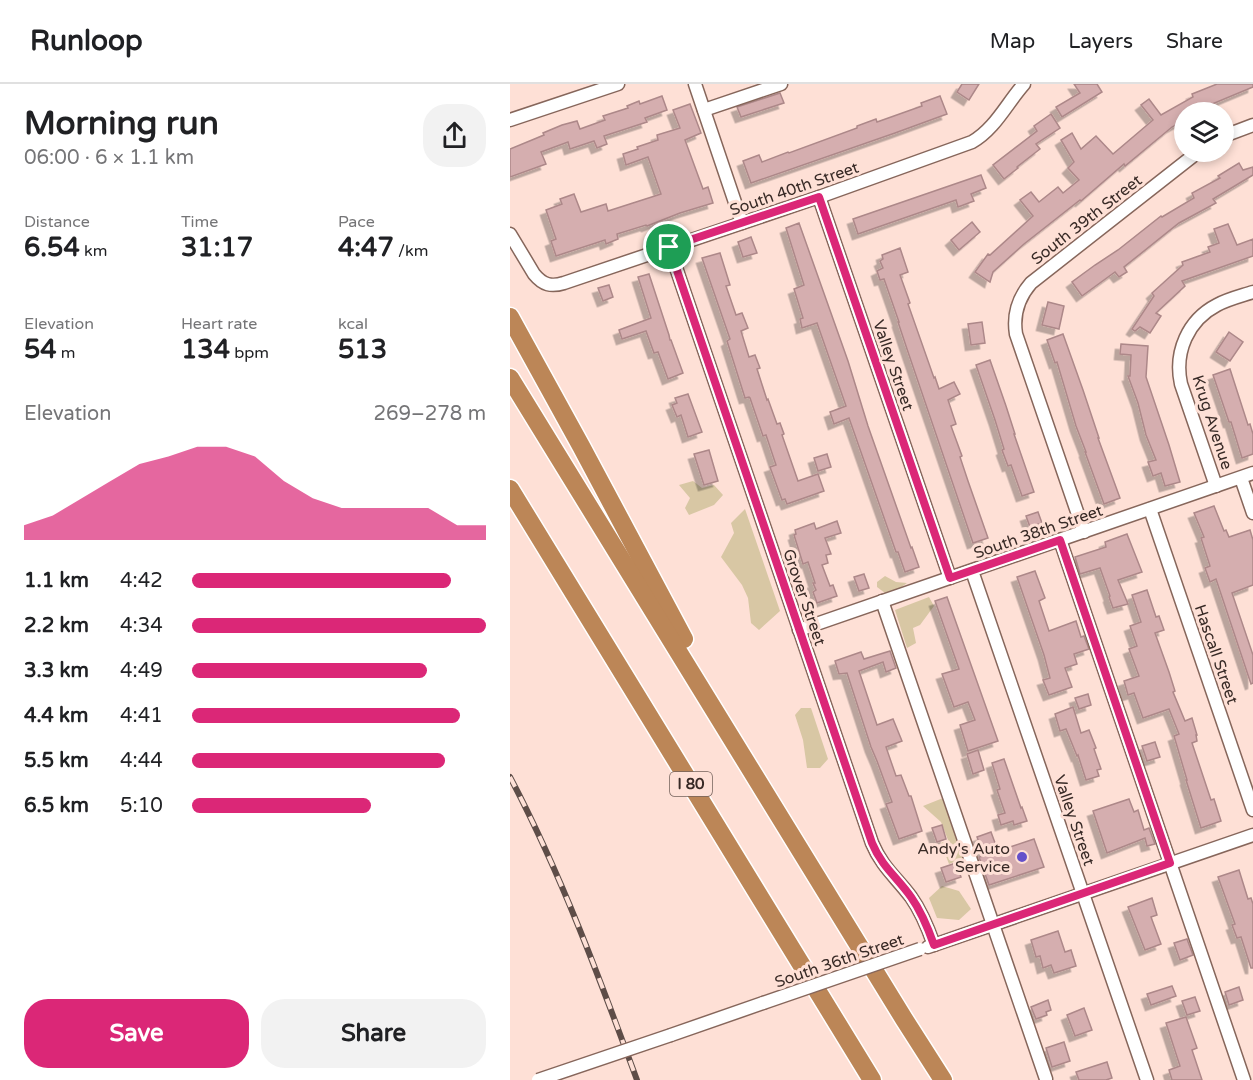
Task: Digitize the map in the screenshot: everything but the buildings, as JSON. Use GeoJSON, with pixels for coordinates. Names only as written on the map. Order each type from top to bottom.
{"type":"FeatureCollection","features":[{"type":"Feature","properties":{"kind":"highway"},"geometry":{"type":"LineString","coordinates":[[510,317],[664,600],[747,763]]}},
{"type":"Feature","properties":{"kind":"highway"},"geometry":{"type":"LineString","coordinates":[[510,378],[941,1080]]}},
{"type":"Feature","properties":{"kind":"highway","name":"I 80"},"geometry":{"type":"LineString","coordinates":[[510,489],[872,1080]]}},
{"type":"Feature","properties":{"kind":"street"},"geometry":{"type":"LineString","coordinates":[[510,120],[618,84]]}},
{"type":"Feature","properties":{"kind":"street"},"geometry":{"type":"LineString","coordinates":[[695,84],[742,223]]}},
{"type":"Feature","properties":{"kind":"street"},"geometry":{"type":"LineString","coordinates":[[704,110],[781,84]]}},
{"type":"Feature","properties":{"kind":"street","name":"South 40th Street"},"geometry":{"type":"LineString","coordinates":[[510,234],[539,280],[551,286],[564,283],[819,197],[972,142],[991,127],[1024,84]]}},
{"type":"Feature","properties":{"kind":"street"},"geometry":{"type":"LineString","coordinates":[[1234,132],[1253,124]]}},
{"type":"Feature","properties":{"kind":"street","name":"South 39th Street"},"geometry":{"type":"LineString","coordinates":[[1084,532],[1016,334],[1016,311],[1021,296],[1031,283],[1185,162]]}},
{"type":"Feature","properties":{"kind":"street","name":"Valley Street"},"geometry":{"type":"LineString","coordinates":[[819,197],[950,578]]}},
{"type":"Feature","properties":{"kind":"street","name":"Grover Street"},"geometry":{"type":"LineString","coordinates":[[669,247],[874,849],[883,865],[916,904],[934,945]]}},
{"type":"Feature","properties":{"kind":"street","name":"Krug Avenue"},"geometry":{"type":"LineString","coordinates":[[1216,486],[1180,378],[1180,354],[1187,333],[1204,314],[1218,304],[1253,292]]}},
{"type":"Feature","properties":{"kind":"street"},"geometry":{"type":"LineString","coordinates":[[1247,476],[1253,513]]}},
{"type":"Feature","properties":{"kind":"street","name":"South 38th Street"},"geometry":{"type":"LineString","coordinates":[[799,630],[1247,476]]}},
{"type":"Feature","properties":{"kind":"street","name":"Hascall Street"},"geometry":{"type":"LineString","coordinates":[[1150,509],[1253,810]]}},
{"type":"Feature","properties":{"kind":"street"},"geometry":{"type":"LineString","coordinates":[[1060,540],[1244,1080]]}},
{"type":"Feature","properties":{"kind":"street","name":"Valley Street"},"geometry":{"type":"LineString","coordinates":[[972,571],[1147,1080]]}},
{"type":"Feature","properties":{"kind":"street"},"geometry":{"type":"LineString","coordinates":[[882,601],[1046,1079]]}},
{"type":"Feature","properties":{"kind":"street","name":"South 36th Street"},"geometry":{"type":"LineString","coordinates":[[538,1080],[1253,835]]}},
{"type":"Feature","properties":{"kind":"shaded area"},"geometry":{"type":"Polygon","coordinates":[[[693,481],[702,488],[714,485],[723,495],[714,505],[689,515],[685,508],[690,498],[679,485],[693,481]]]}},
{"type":"Feature","properties":{"kind":"shaded area"},"geometry":{"type":"Polygon","coordinates":[[[745,509],[780,611],[759,630],[751,623],[748,598],[742,585],[721,557],[734,533],[731,523],[745,509]]]}},
{"type":"Feature","properties":{"kind":"shaded area"},"geometry":{"type":"Polygon","coordinates":[[[885,576],[896,582],[907,583],[889,596],[877,587],[877,582],[885,576]]]}},
{"type":"Feature","properties":{"kind":"shaded area"},"geometry":{"type":"Polygon","coordinates":[[[929,597],[934,606],[920,625],[913,628],[916,643],[907,648],[895,610],[929,597]]]}},
{"type":"Feature","properties":{"kind":"shaded area"},"geometry":{"type":"Polygon","coordinates":[[[801,708],[811,708],[828,759],[820,768],[807,768],[803,740],[795,715],[801,708]]]}},
{"type":"Feature","properties":{"kind":"shaded area"},"geometry":{"type":"Polygon","coordinates":[[[948,796],[971,867],[960,871],[957,861],[949,864],[941,843],[948,840],[941,822],[923,806],[948,796]]]}},
{"type":"Feature","properties":{"kind":"shaded area"},"geometry":{"type":"Polygon","coordinates":[[[942,886],[959,891],[971,909],[959,920],[937,918],[929,898],[942,886]]]}},
{"type":"Feature","properties":{"kind":"railway"},"geometry":{"type":"LineString","coordinates":[[510,777],[563,888],[637,1080]]}},
{"type":"Feature","properties":{"kind":"place","name":"Andy's Auto Service"},"geometry":{"type":"Point","coordinates":[1022,857]}},
{"type":"Feature","properties":{"kind":"route"},"geometry":{"type":"LineString","coordinates":[[819,197],[950,578],[1060,540],[1170,863],[934,945],[916,904],[883,865],[872,843],[669,247],[819,197]]}}]}
